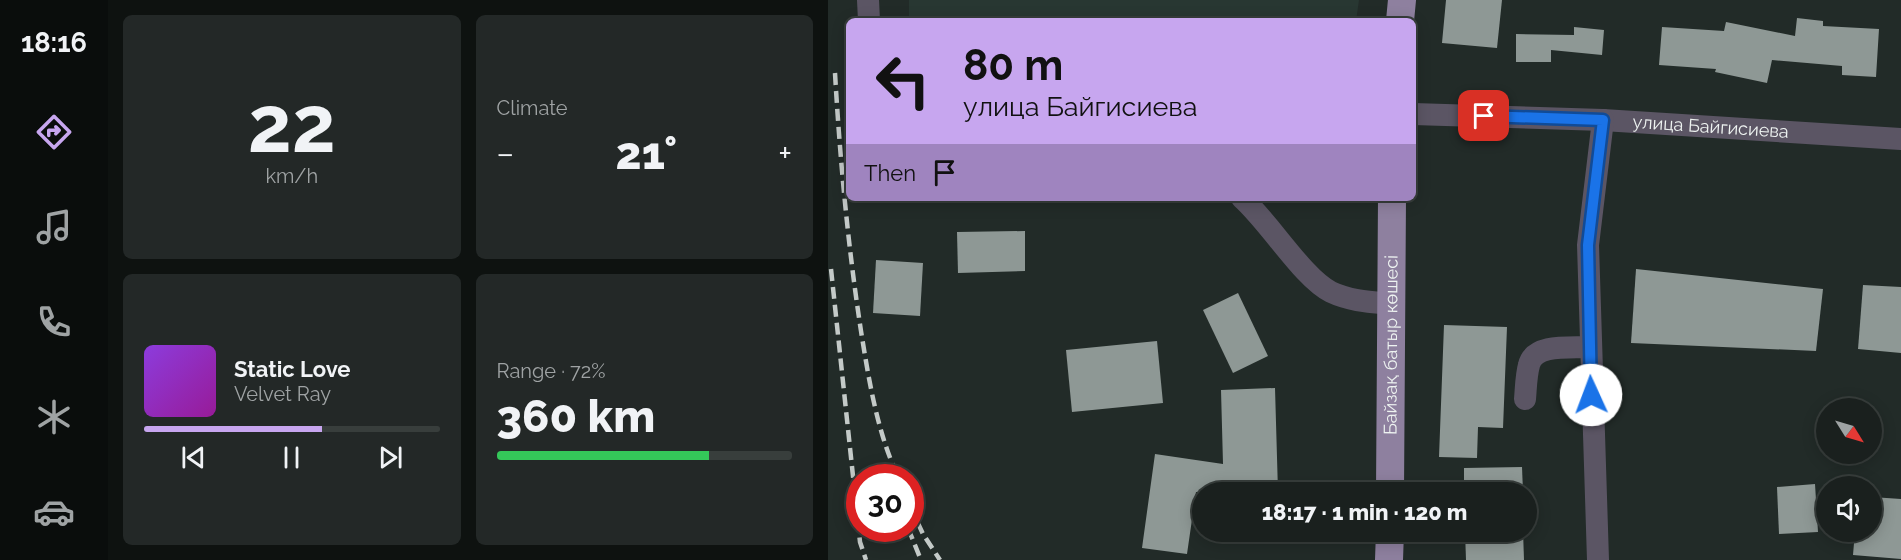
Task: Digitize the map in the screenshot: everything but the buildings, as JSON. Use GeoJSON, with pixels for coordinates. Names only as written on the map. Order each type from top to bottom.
{"type":"FeatureCollection","features":[{"type":"Feature","properties":{"kind":"main road"},"geometry":{"type":"LineString","coordinates":[[1400,18],[1402,0]]}},
{"type":"Feature","properties":{"kind":"main road","name":"Байзақ батыр көшесі"},"geometry":{"type":"LineString","coordinates":[[1390,482],[1392,201]]}},
{"type":"Feature","properties":{"kind":"main road"},"geometry":{"type":"LineString","coordinates":[[1389,560],[1390,542]]}},
{"type":"Feature","properties":{"kind":"street"},"geometry":{"type":"LineString","coordinates":[[868,0],[868,18]]}},
{"type":"Feature","properties":{"kind":"street","name":"улица Байгисиева"},"geometry":{"type":"LineString","coordinates":[[1416,114],[1603,120],[1901,139]]}},
{"type":"Feature","properties":{"kind":"street"},"geometry":{"type":"LineString","coordinates":[[1598,560],[1589,347],[1588,245],[1603,120]]}},
{"type":"Feature","properties":{"kind":"street"},"geometry":{"type":"LineString","coordinates":[[1245,201],[1260,214],[1311,278],[1331,292],[1358,301],[1390,304]]}},
{"type":"Feature","properties":{"kind":"street"},"geometry":{"type":"LineString","coordinates":[[1525,399],[1529,363],[1538,354],[1548,349],[1589,347]]}},
{"type":"Feature","properties":{"kind":"shaded area"},"geometry":{"type":"Polygon","coordinates":[[[909,0],[1359,0],[1356,18],[909,18],[909,0]]]}},
{"type":"Feature","properties":{"kind":"railway"},"geometry":{"type":"LineString","coordinates":[[835,73],[845,203],[861,331],[879,424],[893,464]]}},
{"type":"Feature","properties":{"kind":"railway"},"geometry":{"type":"LineString","coordinates":[[831,269],[860,542],[866,560]]}},
{"type":"Feature","properties":{"kind":"railway"},"geometry":{"type":"LineString","coordinates":[[924,536],[940,560]]}},
{"type":"Feature","properties":{"kind":"railway"},"geometry":{"type":"LineString","coordinates":[[914,542],[921,560]]}},
{"type":"Feature","properties":{"kind":"route"},"geometry":{"type":"LineString","coordinates":[[1484,116],[1603,120],[1588,245],[1591,395]]}}]}
